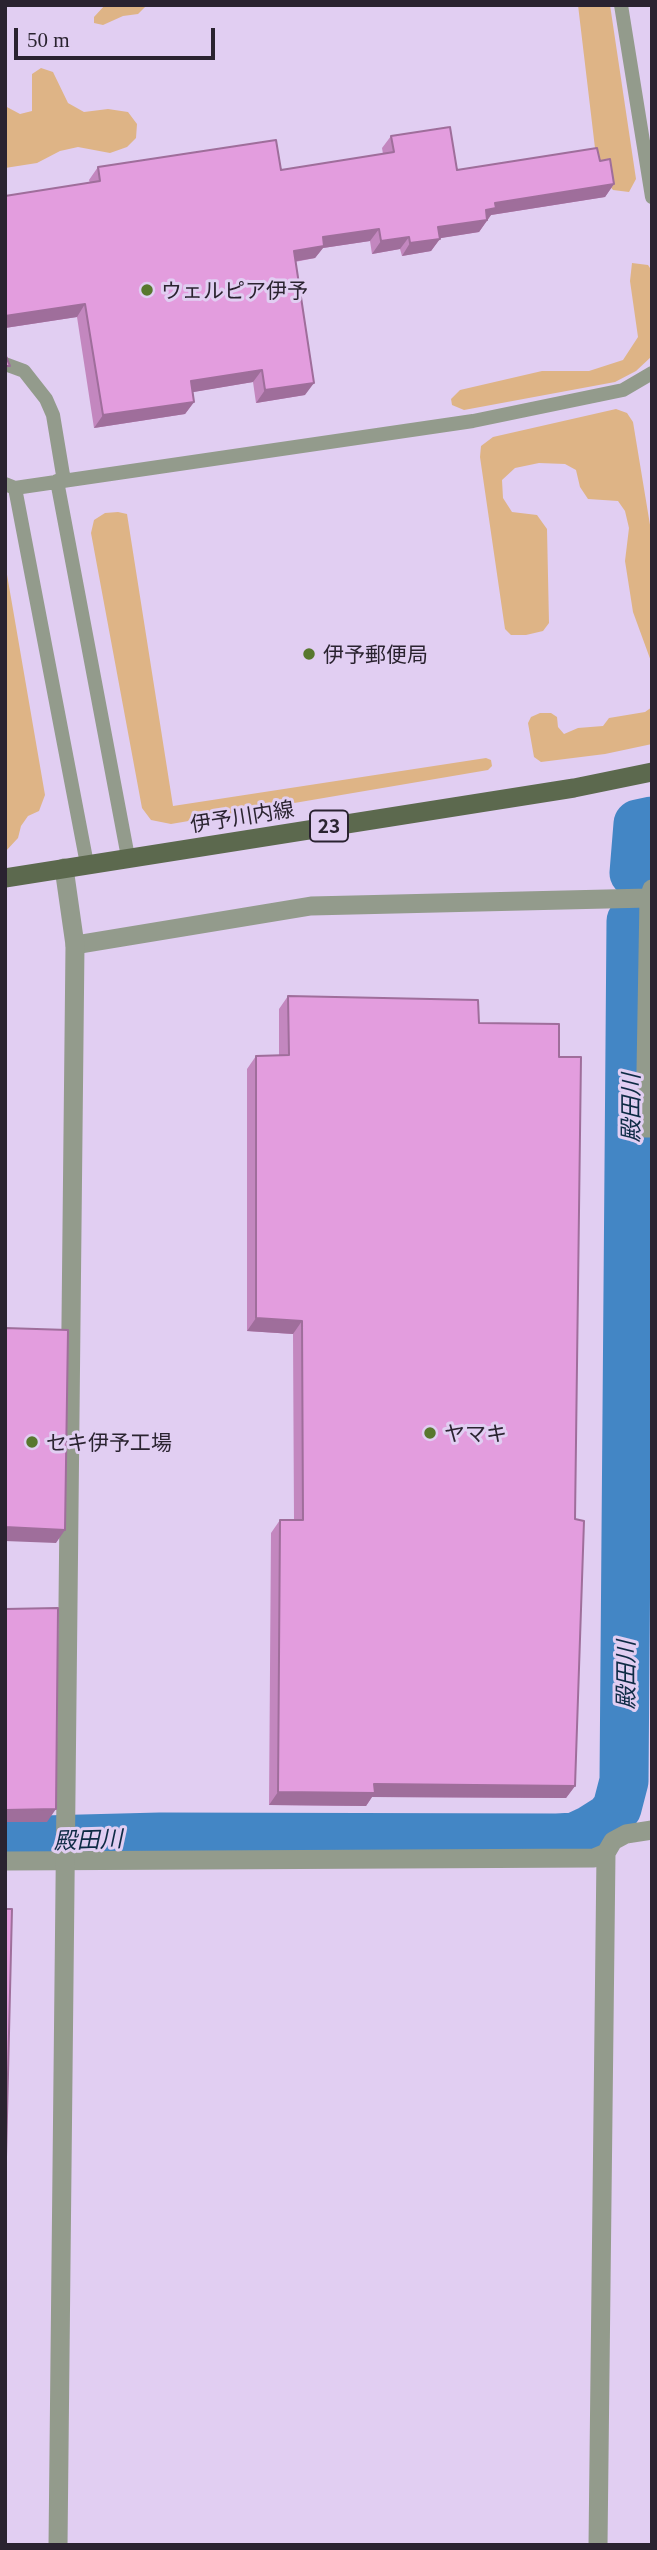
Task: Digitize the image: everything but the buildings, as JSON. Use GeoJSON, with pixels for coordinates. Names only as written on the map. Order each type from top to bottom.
{"type":"FeatureCollection","features":[{"type":"Feature","properties":{"kind":"main road","name":"伊予川内線"},"geometry":{"type":"LineString","coordinates":[[5,878],[563,790],[652,772]]}},
{"type":"Feature","properties":{"kind":"street"},"geometry":{"type":"LineString","coordinates":[[58,2545],[75,945],[64,868]]}},
{"type":"Feature","properties":{"kind":"street"},"geometry":{"type":"LineString","coordinates":[[75,945],[311,906],[650,893],[645,1128],[652,1128]]}},
{"type":"Feature","properties":{"kind":"street"},"geometry":{"type":"LineString","coordinates":[[598,2545],[606,1853],[613,1841],[625,1834],[652,1830]]}},
{"type":"Feature","properties":{"kind":"street"},"geometry":{"type":"LineString","coordinates":[[5,1861],[594,1858],[606,1853]]}},
{"type":"Feature","properties":{"kind":"lane"},"geometry":{"type":"LineString","coordinates":[[621,5],[652,198]]}},
{"type":"Feature","properties":{"kind":"lane"},"geometry":{"type":"LineString","coordinates":[[5,364],[24,371],[46,399],[53,415],[61,481],[128,857]]}},
{"type":"Feature","properties":{"kind":"lane"},"geometry":{"type":"LineString","coordinates":[[87,864],[10,486],[61,481],[472,421],[623,390],[652,373]]}},
{"type":"Feature","properties":{"kind":"shaded area"},"geometry":{"type":"Polygon","coordinates":[[[105,5],[147,5],[138,14],[123,16],[103,25],[94,23],[94,17],[105,5]]]}},
{"type":"Feature","properties":{"kind":"shaded area"},"geometry":{"type":"Polygon","coordinates":[[[578,5],[610,5],[636,179],[629,192],[613,190],[608,184],[595,148],[578,5]]]}},
{"type":"Feature","properties":{"kind":"shaded area"},"geometry":{"type":"Polygon","coordinates":[[[41,68],[53,72],[68,103],[84,112],[108,109],[128,112],[137,124],[136,138],[127,147],[110,153],[78,147],[60,151],[37,163],[5,168],[5,106],[20,114],[32,111],[32,74],[41,68]]]}},
{"type":"Feature","properties":{"kind":"shaded area"},"geometry":{"type":"Polygon","coordinates":[[[632,263],[648,265],[652,271],[652,356],[636,371],[615,382],[464,410],[452,405],[451,399],[460,390],[542,371],[589,371],[623,360],[638,337],[630,281],[632,263]]]}},
{"type":"Feature","properties":{"kind":"shaded area"},"geometry":{"type":"Polygon","coordinates":[[[616,409],[627,413],[633,422],[652,537],[652,664],[633,612],[625,561],[629,528],[625,511],[618,501],[588,499],[580,487],[576,470],[565,464],[539,463],[515,468],[502,480],[503,498],[512,512],[537,515],[547,529],[549,623],[543,631],[526,635],[511,635],[505,629],[480,457],[481,446],[493,437],[616,409]]]}},
{"type":"Feature","properties":{"kind":"shaded area"},"geometry":{"type":"Polygon","coordinates":[[[105,513],[127,514],[173,806],[486,758],[491,760],[492,766],[488,770],[171,824],[151,820],[142,808],[91,533],[94,520],[105,513]]]}},
{"type":"Feature","properties":{"kind":"shaded area"},"geometry":{"type":"Polygon","coordinates":[[[5,563],[45,795],[39,811],[28,816],[21,826],[18,838],[5,852],[5,563]]]}},
{"type":"Feature","properties":{"kind":"shaded area"},"geometry":{"type":"Polygon","coordinates":[[[652,707],[652,744],[605,754],[541,762],[534,757],[528,723],[531,717],[540,713],[551,713],[557,717],[558,727],[564,734],[578,728],[603,726],[609,718],[645,712],[652,707]]]}},
{"type":"Feature","properties":{"kind":"waterway","name":"殿田川"},"geometry":{"type":"LineString","coordinates":[[634,873],[638,824],[652,821]]}},
{"type":"Feature","properties":{"kind":"waterway","name":"殿田川"},"geometry":{"type":"LineString","coordinates":[[5,1841],[160,1837],[557,1838],[575,1837],[590,1830],[609,1818],[617,1808],[624,1781],[631,921]]}},
{"type":"Feature","properties":{"kind":"place","name":"ウェルピア伊予"},"geometry":{"type":"Point","coordinates":[147,290]}},
{"type":"Feature","properties":{"kind":"place","name":"伊予郵便局"},"geometry":{"type":"Point","coordinates":[309,654]}},
{"type":"Feature","properties":{"kind":"place","name":"ヤマキ"},"geometry":{"type":"Point","coordinates":[430,1433]}},
{"type":"Feature","properties":{"kind":"place","name":"セキ伊予工場"},"geometry":{"type":"Point","coordinates":[32,1442]}}]}
